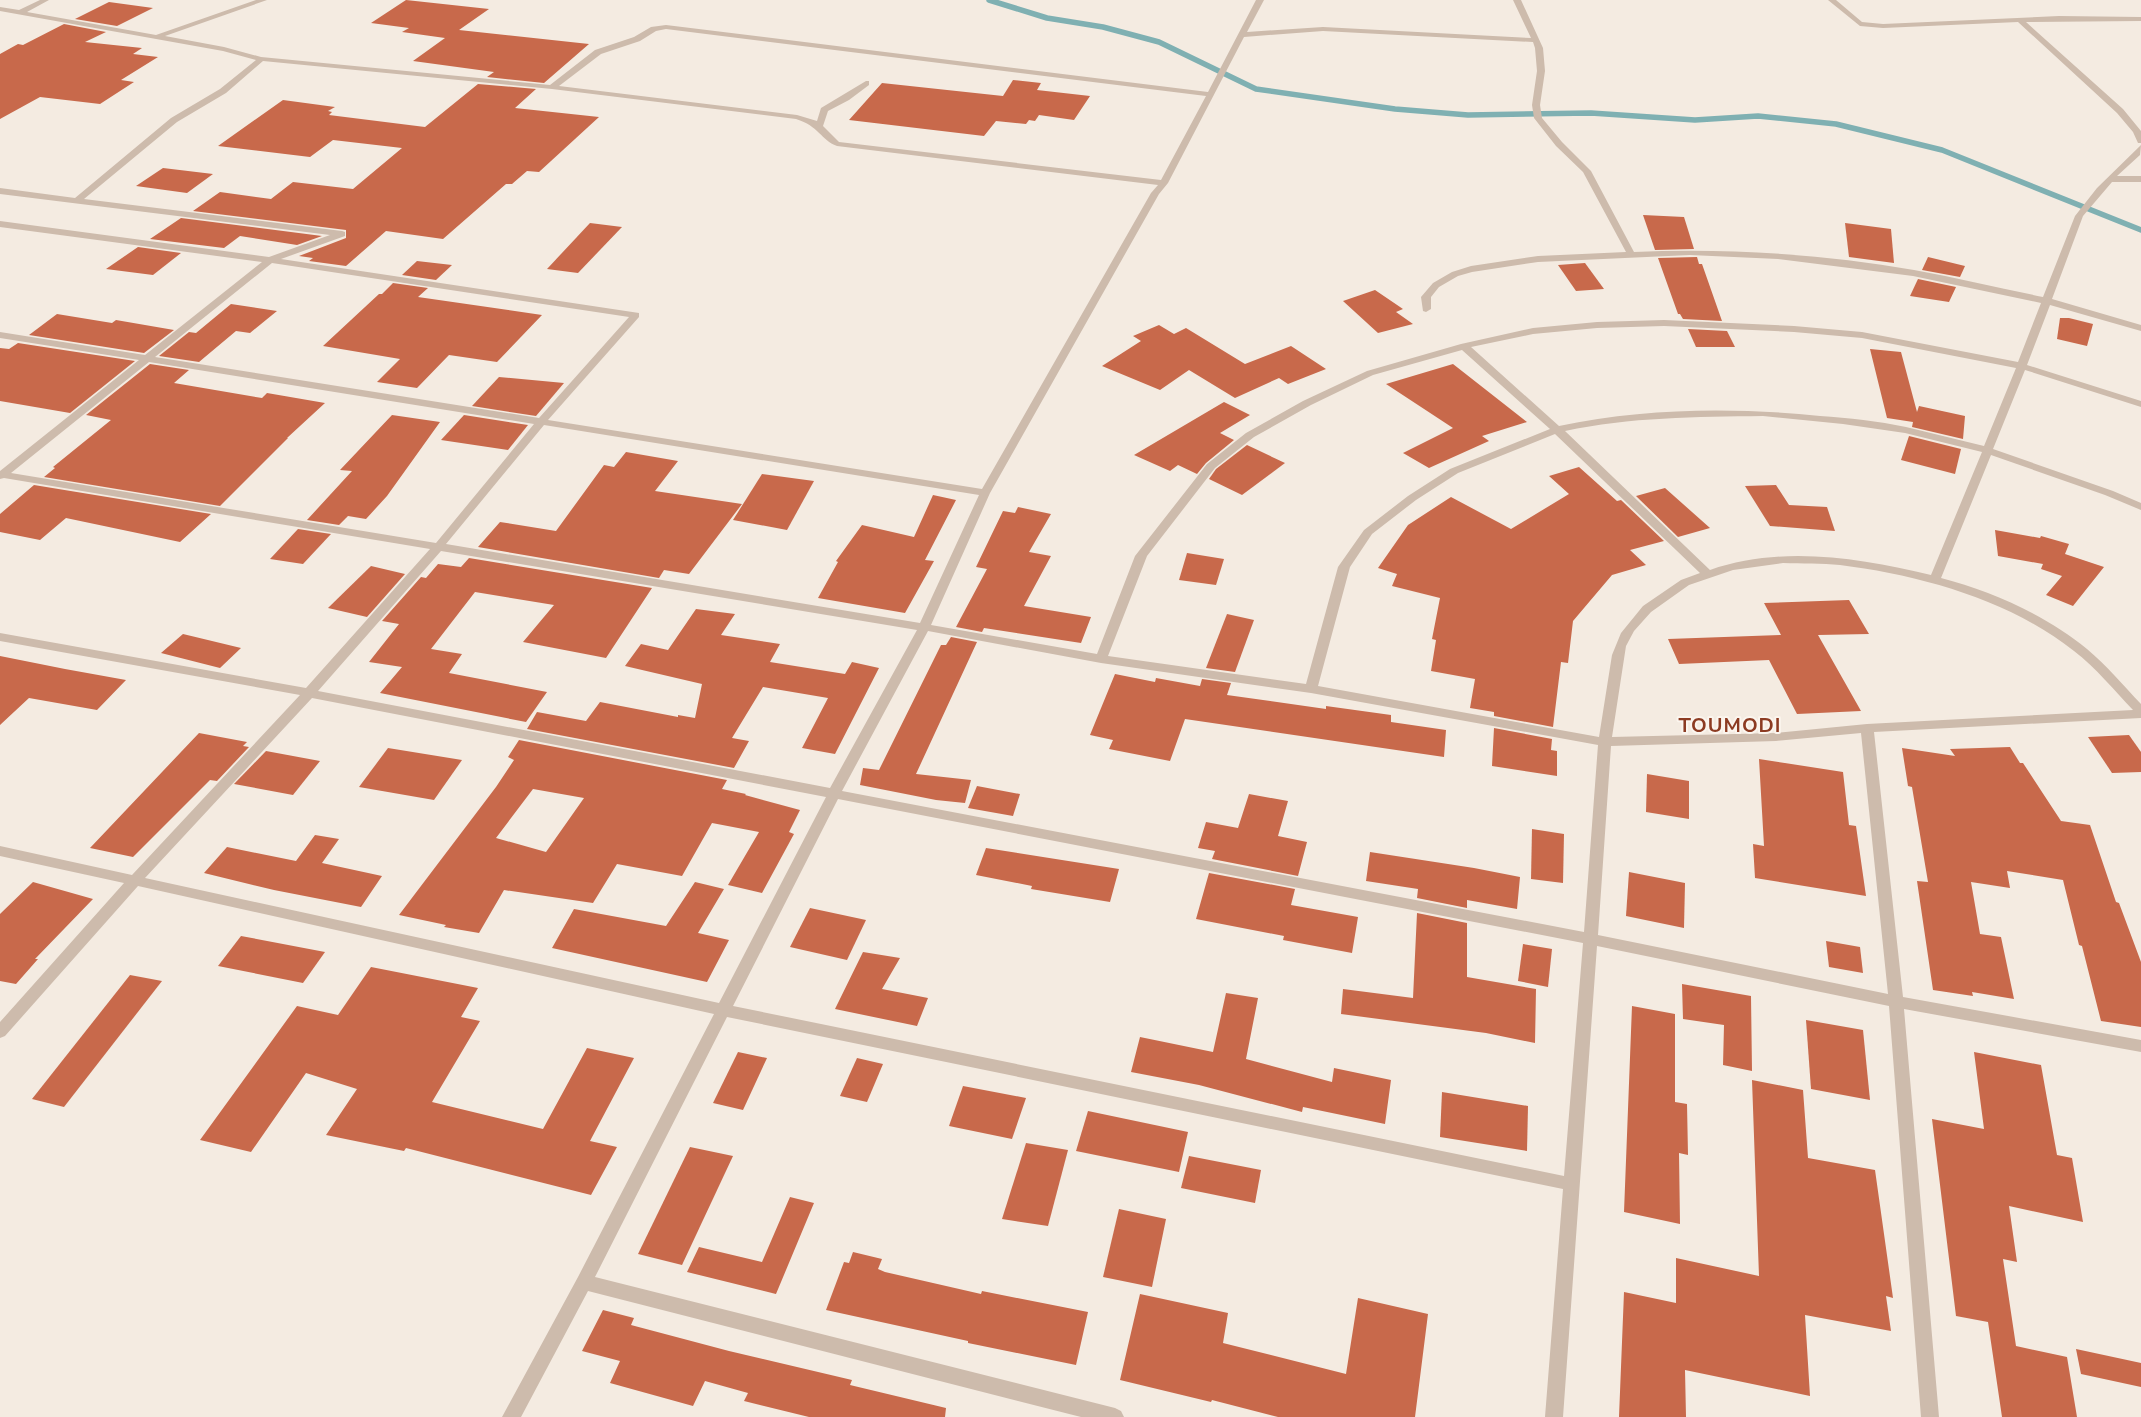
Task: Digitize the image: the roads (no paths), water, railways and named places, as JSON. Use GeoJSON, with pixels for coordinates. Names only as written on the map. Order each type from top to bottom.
{"type":"FeatureCollection","features":[{"type":"Feature","properties":{"kind":"street"},"geometry":{"type":"LineString","coordinates":[[21,12],[45,0]]}},
{"type":"Feature","properties":{"kind":"street"},"geometry":{"type":"LineString","coordinates":[[159,36],[263,0]]}},
{"type":"Feature","properties":{"kind":"street"},"geometry":{"type":"LineString","coordinates":[[511,1417],[584,1282],[834,794],[924,627],[985,493],[1155,193],[1164,183],[1260,0]]}},
{"type":"Feature","properties":{"kind":"street"},"geometry":{"type":"LineString","coordinates":[[1517,0],[1536,40],[1541,71],[1536,105],[1538,118],[1559,144],[1587,171],[1631,254]]}},
{"type":"Feature","properties":{"kind":"street"},"geometry":{"type":"LineString","coordinates":[[1832,0],[1854,20],[1870,25],[1883,26],[2020,20],[2141,19]]}},
{"type":"Feature","properties":{"kind":"street"},"geometry":{"type":"LineString","coordinates":[[0,9],[224,48],[261,59],[552,87],[797,117],[819,126],[826,136],[837,144],[1164,183]]}},
{"type":"Feature","properties":{"kind":"street"},"geometry":{"type":"LineString","coordinates":[[2020,20],[2120,111],[2137,132],[2141,141]]}},
{"type":"Feature","properties":{"kind":"street"},"geometry":{"type":"LineString","coordinates":[[552,87],[598,52],[637,39],[654,29],[666,26],[1209,94]]}},
{"type":"Feature","properties":{"kind":"street"},"geometry":{"type":"LineString","coordinates":[[1242,35],[1306,32],[1323,29],[1536,40]]}},
{"type":"Feature","properties":{"kind":"street"},"geometry":{"type":"LineString","coordinates":[[77,200],[174,120],[223,91],[261,59]]}},
{"type":"Feature","properties":{"kind":"street"},"geometry":{"type":"LineString","coordinates":[[819,126],[824,110],[866,84]]}},
{"type":"Feature","properties":{"kind":"street"},"geometry":{"type":"LineString","coordinates":[[1935,579],[2022,366],[2079,216],[2090,198],[2124,165],[2137,156],[2141,147]]}},
{"type":"Feature","properties":{"kind":"street"},"geometry":{"type":"LineString","coordinates":[[2111,179],[2141,179]]}},
{"type":"Feature","properties":{"kind":"street"},"geometry":{"type":"LineString","coordinates":[[0,191],[342,234],[270,260],[0,475]]}},
{"type":"Feature","properties":{"kind":"street"},"geometry":{"type":"LineString","coordinates":[[0,224],[270,260],[636,316],[540,423],[439,546],[309,693],[136,880],[0,1032]]}},
{"type":"Feature","properties":{"kind":"street"},"geometry":{"type":"LineString","coordinates":[[1426,309],[1426,297],[1436,285],[1455,274],[1472,269],[1538,259],[1690,252],[1778,256],[1913,273],[2047,301],[2141,328]]}},
{"type":"Feature","properties":{"kind":"street"},"geometry":{"type":"LineString","coordinates":[[1101,659],[1141,556],[1175,510],[1212,466],[1250,435],[1307,403],[1370,373],[1464,346],[1533,331],[1597,325],[1664,323],[1727,325],[1862,335],[2022,366],[2141,404]]}},
{"type":"Feature","properties":{"kind":"street"},"geometry":{"type":"LineString","coordinates":[[0,335],[985,493]]}},
{"type":"Feature","properties":{"kind":"street"},"geometry":{"type":"LineString","coordinates":[[1464,346],[1557,430],[1707,573]]}},
{"type":"Feature","properties":{"kind":"street"},"geometry":{"type":"LineString","coordinates":[[1311,689],[1344,567],[1368,532],[1412,498],[1454,470],[1557,430],[1603,420],[1692,414],[1763,413],[1905,430],[1987,450],[2141,506]]}},
{"type":"Feature","properties":{"kind":"street"},"geometry":{"type":"LineString","coordinates":[[0,475],[924,627],[1101,659],[1311,689],[1605,742],[1776,736],[1868,728],[2141,713]]}},
{"type":"Feature","properties":{"kind":"street"},"geometry":{"type":"LineString","coordinates":[[1554,1417],[1605,742],[1622,641],[1634,623],[1666,592],[1707,573],[1745,563],[1794,560],[1870,565],[1935,579],[1992,600],[2035,620],[2078,648],[2141,713]]}},
{"type":"Feature","properties":{"kind":"street"},"geometry":{"type":"LineString","coordinates":[[0,636],[309,693],[1590,939],[1896,1002],[2141,1046]]}},
{"type":"Feature","properties":{"kind":"street"},"geometry":{"type":"LineString","coordinates":[[1868,728],[1896,1002],[1930,1417]]}},
{"type":"Feature","properties":{"kind":"street"},"geometry":{"type":"LineString","coordinates":[[0,851],[722,1010],[1571,1184]]}},
{"type":"Feature","properties":{"kind":"street"},"geometry":{"type":"LineString","coordinates":[[584,1282],[1115,1417]]}},
{"type":"Feature","properties":{"kind":"waterway"},"geometry":{"type":"LineString","coordinates":[[989,0],[1047,18],[1103,27],[1159,42],[1256,89],[1395,109],[1468,115],[1591,113],[1695,120],[1758,116],[1836,124],[1942,150],[2141,230]]}},
{"type":"Feature","properties":{"kind":"district","name":"TOUMODI"},"geometry":{"type":"Point","coordinates":[1730,725]}}]}
